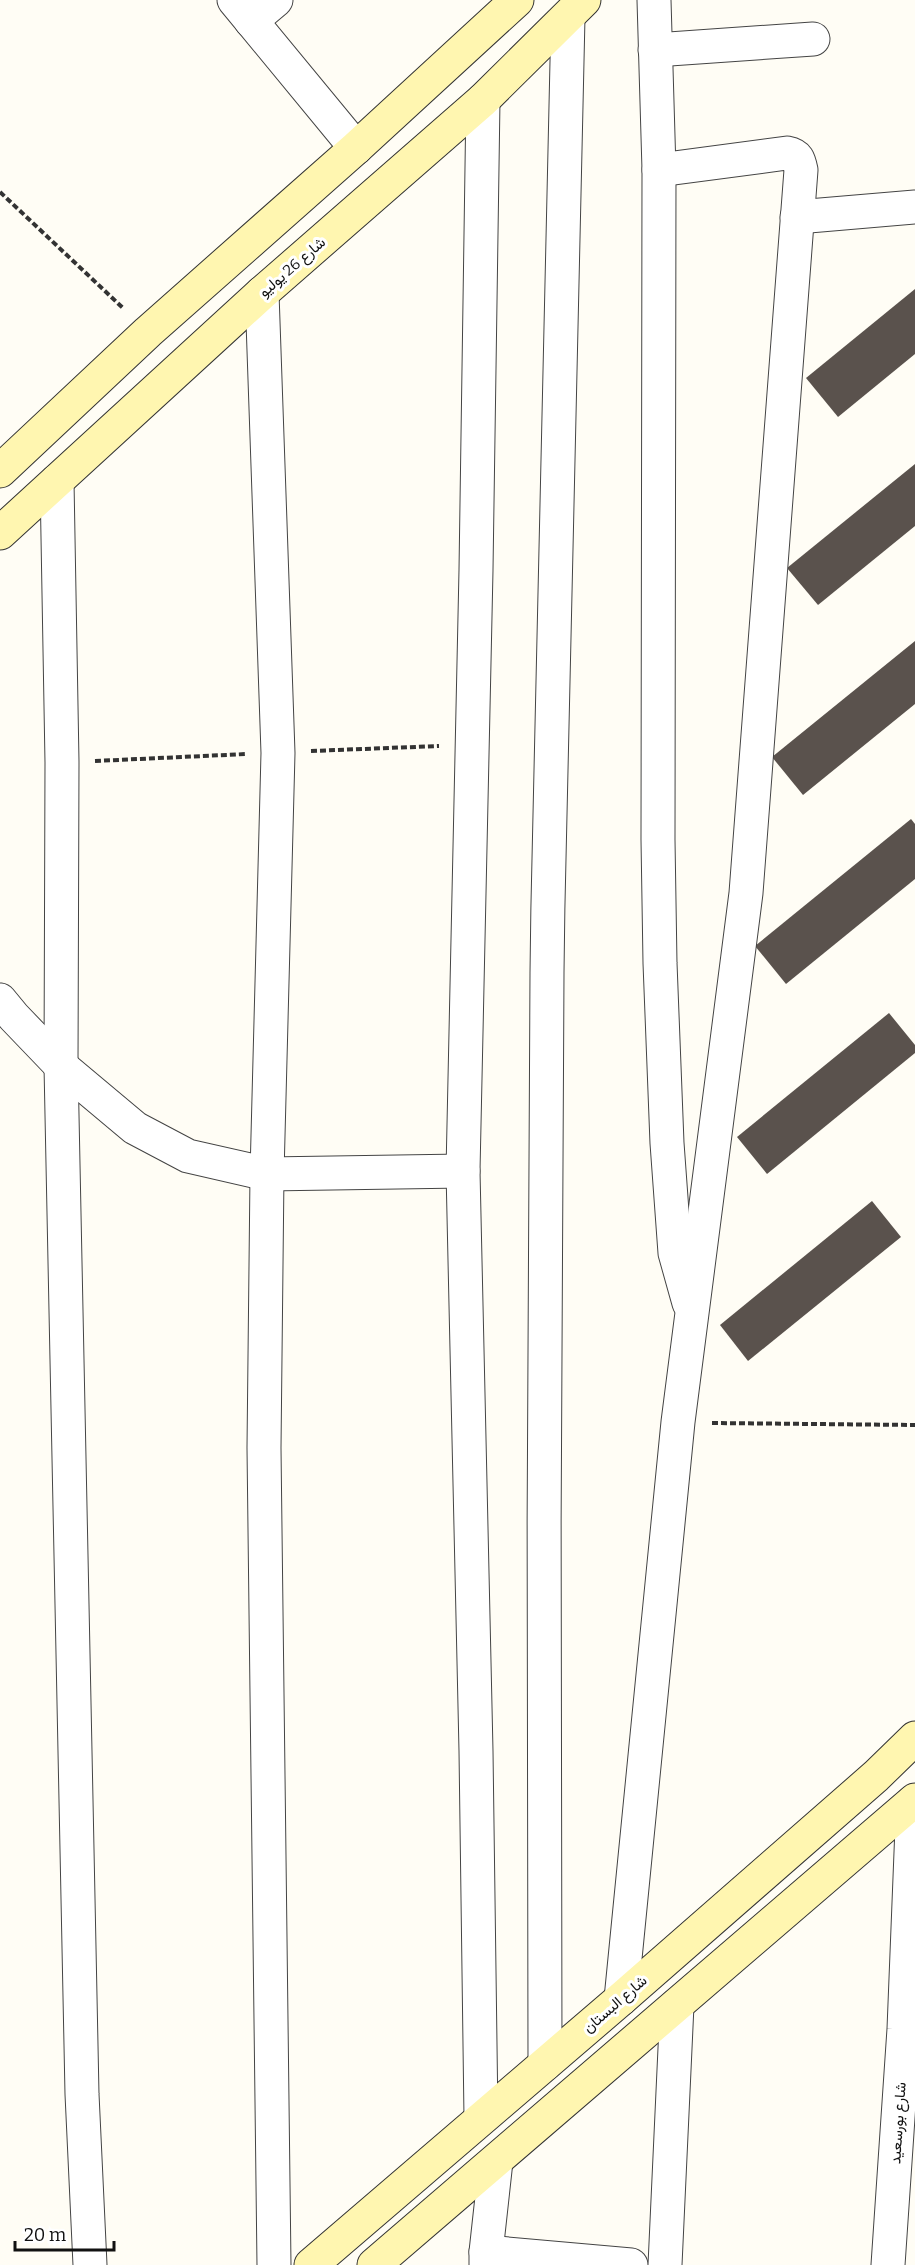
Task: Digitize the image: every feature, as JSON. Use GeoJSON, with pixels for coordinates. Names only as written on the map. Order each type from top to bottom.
{"type":"FeatureCollection","features":[{"type":"Feature","properties":{"kind":"main road"},"geometry":{"type":"LineString","coordinates":[[0,471],[148,332],[356,148],[517,0]]}},
{"type":"Feature","properties":{"kind":"main road","name":"شارع 26 يوليو"},"geometry":{"type":"LineString","coordinates":[[0,533],[262,293],[483,100],[576,8]]}},
{"type":"Feature","properties":{"kind":"main road","name":"شارع البستان"},"geometry":{"type":"LineString","coordinates":[[312,2265],[621,1999],[876,1776],[915,1738]]}},
{"type":"Feature","properties":{"kind":"main road","name":"شارع بورسعيد"},"geometry":{"type":"LineString","coordinates":[[914,1801],[915,1766]]}},
{"type":"Feature","properties":{"kind":"main road"},"geometry":{"type":"LineString","coordinates":[[374,2265],[914,1801]]}},
{"type":"Feature","properties":{"kind":"street"},"geometry":{"type":"LineString","coordinates":[[276,0],[242,11],[356,148]]}},
{"type":"Feature","properties":{"kind":"street"},"geometry":{"type":"LineString","coordinates":[[654,0],[659,171],[658,840],[660,963],[675,1253],[681,1280],[693,1314]]}},
{"type":"Feature","properties":{"kind":"street"},"geometry":{"type":"LineString","coordinates":[[545,2064],[544,1526],[547,990],[552,648],[576,8]]}},
{"type":"Feature","properties":{"kind":"street"},"geometry":{"type":"LineString","coordinates":[[656,50],[813,39]]}},
{"type":"Feature","properties":{"kind":"street"},"geometry":{"type":"LineString","coordinates":[[481,2118],[476,1751],[463,1171],[483,100]]}},
{"type":"Feature","properties":{"kind":"street"},"geometry":{"type":"LineString","coordinates":[[621,1999],[678,1422],[746,893],[801,170],[799,160],[795,155],[787,153],[659,171]]}},
{"type":"Feature","properties":{"kind":"street"},"geometry":{"type":"LineString","coordinates":[[797,217],[915,207]]}},
{"type":"Feature","properties":{"kind":"street"},"geometry":{"type":"LineString","coordinates":[[262,293],[278,753],[267,1174],[264,1448],[274,2265]]}},
{"type":"Feature","properties":{"kind":"street"},"geometry":{"type":"LineString","coordinates":[[57,480],[62,762],[61,1066],[82,2094],[90,2265]]}},
{"type":"Feature","properties":{"kind":"street"},"geometry":{"type":"LineString","coordinates":[[0,1000],[61,1066],[135,1128],[188,1156],[267,1174],[463,1171]]}},
{"type":"Feature","properties":{"kind":"street","name":"شارع بورسعيد"},"geometry":{"type":"LineString","coordinates":[[888,2265],[910,2028],[914,1801]]}},
{"type":"Feature","properties":{"kind":"street"},"geometry":{"type":"LineString","coordinates":[[665,2265],[677,2005]]}},
{"type":"Feature","properties":{"kind":"street"},"geometry":{"type":"LineString","coordinates":[[496,2161],[486,2258],[631,2265]]}},
{"type":"Feature","properties":{"kind":"path"},"geometry":{"type":"LineString","coordinates":[[0,192],[148,332]]}},
{"type":"Feature","properties":{"kind":"path"},"geometry":{"type":"LineString","coordinates":[[678,1422],[915,1425]]}},
{"type":"Feature","properties":{"kind":"building"},"geometry":{"type":"Polygon","coordinates":[[[915,289],[915,354],[838,417],[806,378],[915,289]]]}},
{"type":"Feature","properties":{"kind":"building"},"geometry":{"type":"Polygon","coordinates":[[[915,464],[915,526],[818,605],[787,568],[915,464]]]}},
{"type":"Feature","properties":{"kind":"building"},"geometry":{"type":"Polygon","coordinates":[[[915,641],[915,704],[803,795],[772,757],[915,641]]]}},
{"type":"Feature","properties":{"kind":"building"},"geometry":{"type":"Polygon","coordinates":[[[911,819],[915,824],[915,879],[786,984],[755,946],[911,819]]]}},
{"type":"Feature","properties":{"kind":"building"},"geometry":{"type":"Polygon","coordinates":[[[889,1013],[915,1045],[915,1053],[767,1174],[737,1137],[889,1013]]]}},
{"type":"Feature","properties":{"kind":"building"},"geometry":{"type":"Polygon","coordinates":[[[872,1201],[901,1237],[748,1361],[720,1325],[872,1201]]]}}]}
